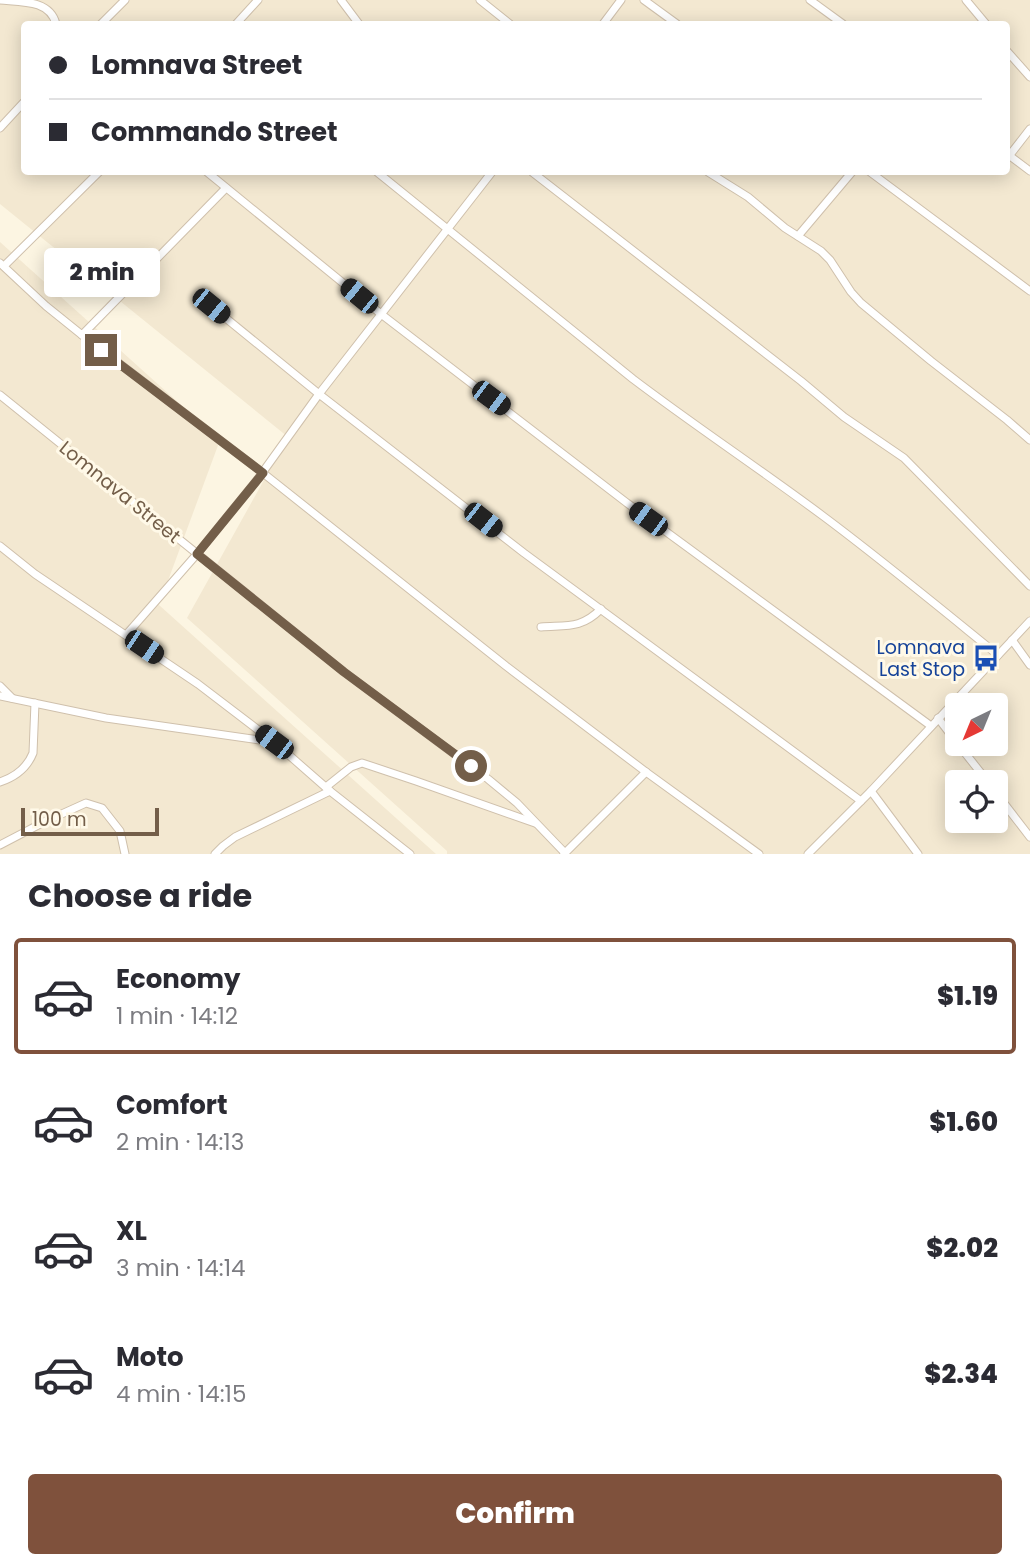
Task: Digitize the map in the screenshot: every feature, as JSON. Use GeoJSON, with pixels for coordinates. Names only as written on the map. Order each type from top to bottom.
{"type":"FeatureCollection","features":[{"type":"Feature","properties":{"kind":"street"},"geometry":{"type":"LineString","coordinates":[[0,0],[41,4],[52,13],[55,21]]}},
{"type":"Feature","properties":{"kind":"street"},"geometry":{"type":"LineString","coordinates":[[104,21],[125,0]]}},
{"type":"Feature","properties":{"kind":"street"},"geometry":{"type":"LineString","coordinates":[[239,21],[258,0]]}},
{"type":"Feature","properties":{"kind":"street"},"geometry":{"type":"LineString","coordinates":[[341,0],[357,21]]}},
{"type":"Feature","properties":{"kind":"street"},"geometry":{"type":"LineString","coordinates":[[480,0],[506,21]]}},
{"type":"Feature","properties":{"kind":"street"},"geometry":{"type":"LineString","coordinates":[[605,21],[621,0]]}},
{"type":"Feature","properties":{"kind":"street"},"geometry":{"type":"LineString","coordinates":[[644,0],[673,21]]}},
{"type":"Feature","properties":{"kind":"street"},"geometry":{"type":"LineString","coordinates":[[810,0],[839,21]]}},
{"type":"Feature","properties":{"kind":"street"},"geometry":{"type":"LineString","coordinates":[[965,0],[983,21]]}},
{"type":"Feature","properties":{"kind":"street"},"geometry":{"type":"LineString","coordinates":[[1010,54],[1030,77]]}},
{"type":"Feature","properties":{"kind":"street"},"geometry":{"type":"LineString","coordinates":[[0,128],[21,105]]}},
{"type":"Feature","properties":{"kind":"street"},"geometry":{"type":"LineString","coordinates":[[1010,153],[1030,129]]}},
{"type":"Feature","properties":{"kind":"street"},"geometry":{"type":"LineString","coordinates":[[1010,156],[1030,171]]}},
{"type":"Feature","properties":{"kind":"street"},"geometry":{"type":"LineString","coordinates":[[96,175],[2,264],[46,306],[82,335],[263,473],[401,584],[646,772],[759,854]]}},
{"type":"Feature","properties":{"kind":"street"},"geometry":{"type":"LineString","coordinates":[[211,175],[381,314],[626,503],[931,726]]}},
{"type":"Feature","properties":{"kind":"street"},"geometry":{"type":"LineString","coordinates":[[381,175],[653,394],[823,516],[998,655]]}},
{"type":"Feature","properties":{"kind":"street"},"geometry":{"type":"LineString","coordinates":[[126,635],[263,473],[319,394],[490,175]]}},
{"type":"Feature","properties":{"kind":"street"},"geometry":{"type":"LineString","coordinates":[[536,175],[801,381],[844,418],[904,458],[1030,586]]}},
{"type":"Feature","properties":{"kind":"street"},"geometry":{"type":"LineString","coordinates":[[713,175],[748,197],[781,225],[814,245],[830,260],[851,292],[862,303],[1030,440]]}},
{"type":"Feature","properties":{"kind":"street"},"geometry":{"type":"LineString","coordinates":[[798,236],[849,175]]}},
{"type":"Feature","properties":{"kind":"street"},"geometry":{"type":"LineString","coordinates":[[874,175],[1030,291]]}},
{"type":"Feature","properties":{"kind":"street"},"geometry":{"type":"LineString","coordinates":[[82,335],[226,188]]}},
{"type":"Feature","properties":{"kind":"street"},"geometry":{"type":"LineString","coordinates":[[211,306],[319,394],[524,553],[861,801]]}},
{"type":"Feature","properties":{"kind":"street","name":"Lomnava Street"},"geometry":{"type":"LineString","coordinates":[[0,396],[344,672],[488,779],[517,803],[565,854]]}},
{"type":"Feature","properties":{"kind":"street"},"geometry":{"type":"LineString","coordinates":[[0,546],[35,574],[198,684],[274,742],[410,854]]}},
{"type":"Feature","properties":{"kind":"street"},"geometry":{"type":"LineString","coordinates":[[541,627],[581,624],[590,620],[601,609]]}},
{"type":"Feature","properties":{"kind":"street"},"geometry":{"type":"LineString","coordinates":[[808,854],[871,791],[1030,621]]}},
{"type":"Feature","properties":{"kind":"street"},"geometry":{"type":"LineString","coordinates":[[1012,639],[1030,665]]}},
{"type":"Feature","properties":{"kind":"street"},"geometry":{"type":"LineString","coordinates":[[0,686],[13,698]]}},
{"type":"Feature","properties":{"kind":"street"},"geometry":{"type":"LineString","coordinates":[[0,696],[106,718],[274,742]]}},
{"type":"Feature","properties":{"kind":"street"},"geometry":{"type":"LineString","coordinates":[[0,782],[15,776],[33,753],[35,703]]}},
{"type":"Feature","properties":{"kind":"street"},"geometry":{"type":"LineString","coordinates":[[938,718],[945,727]]}},
{"type":"Feature","properties":{"kind":"street"},"geometry":{"type":"LineString","coordinates":[[968,756],[979,770]]}},
{"type":"Feature","properties":{"kind":"street"},"geometry":{"type":"LineString","coordinates":[[215,854],[235,837],[328,789],[351,767],[362,763],[537,824]]}},
{"type":"Feature","properties":{"kind":"street"},"geometry":{"type":"LineString","coordinates":[[565,854],[646,772]]}},
{"type":"Feature","properties":{"kind":"street"},"geometry":{"type":"LineString","coordinates":[[871,791],[918,854]]}},
{"type":"Feature","properties":{"kind":"street"},"geometry":{"type":"LineString","coordinates":[[0,845],[86,803],[102,808],[120,831],[125,854]]}},
{"type":"Feature","properties":{"kind":"street"},"geometry":{"type":"LineString","coordinates":[[1008,809],[1030,837]]}},
{"type":"Feature","properties":{"kind":"shaded area"},"geometry":{"type":"Polygon","coordinates":[[[0,0],[1030,0],[1030,854],[447,854],[447,851],[187,618],[288,437],[0,204],[0,0]]]}},
{"type":"Feature","properties":{"kind":"shaded area"},"geometry":{"type":"Polygon","coordinates":[[[0,242],[220,440],[159,605],[436,854],[0,854],[0,242]]]}},
{"type":"Feature","properties":{"kind":"place","name":"Lomnava Last Stop"},"geometry":{"type":"Point","coordinates":[986,658]}},
{"type":"Feature","properties":{"kind":"route"},"geometry":{"type":"LineString","coordinates":[[101,350],[263,473],[197,554],[344,672],[471,766]]}}]}
